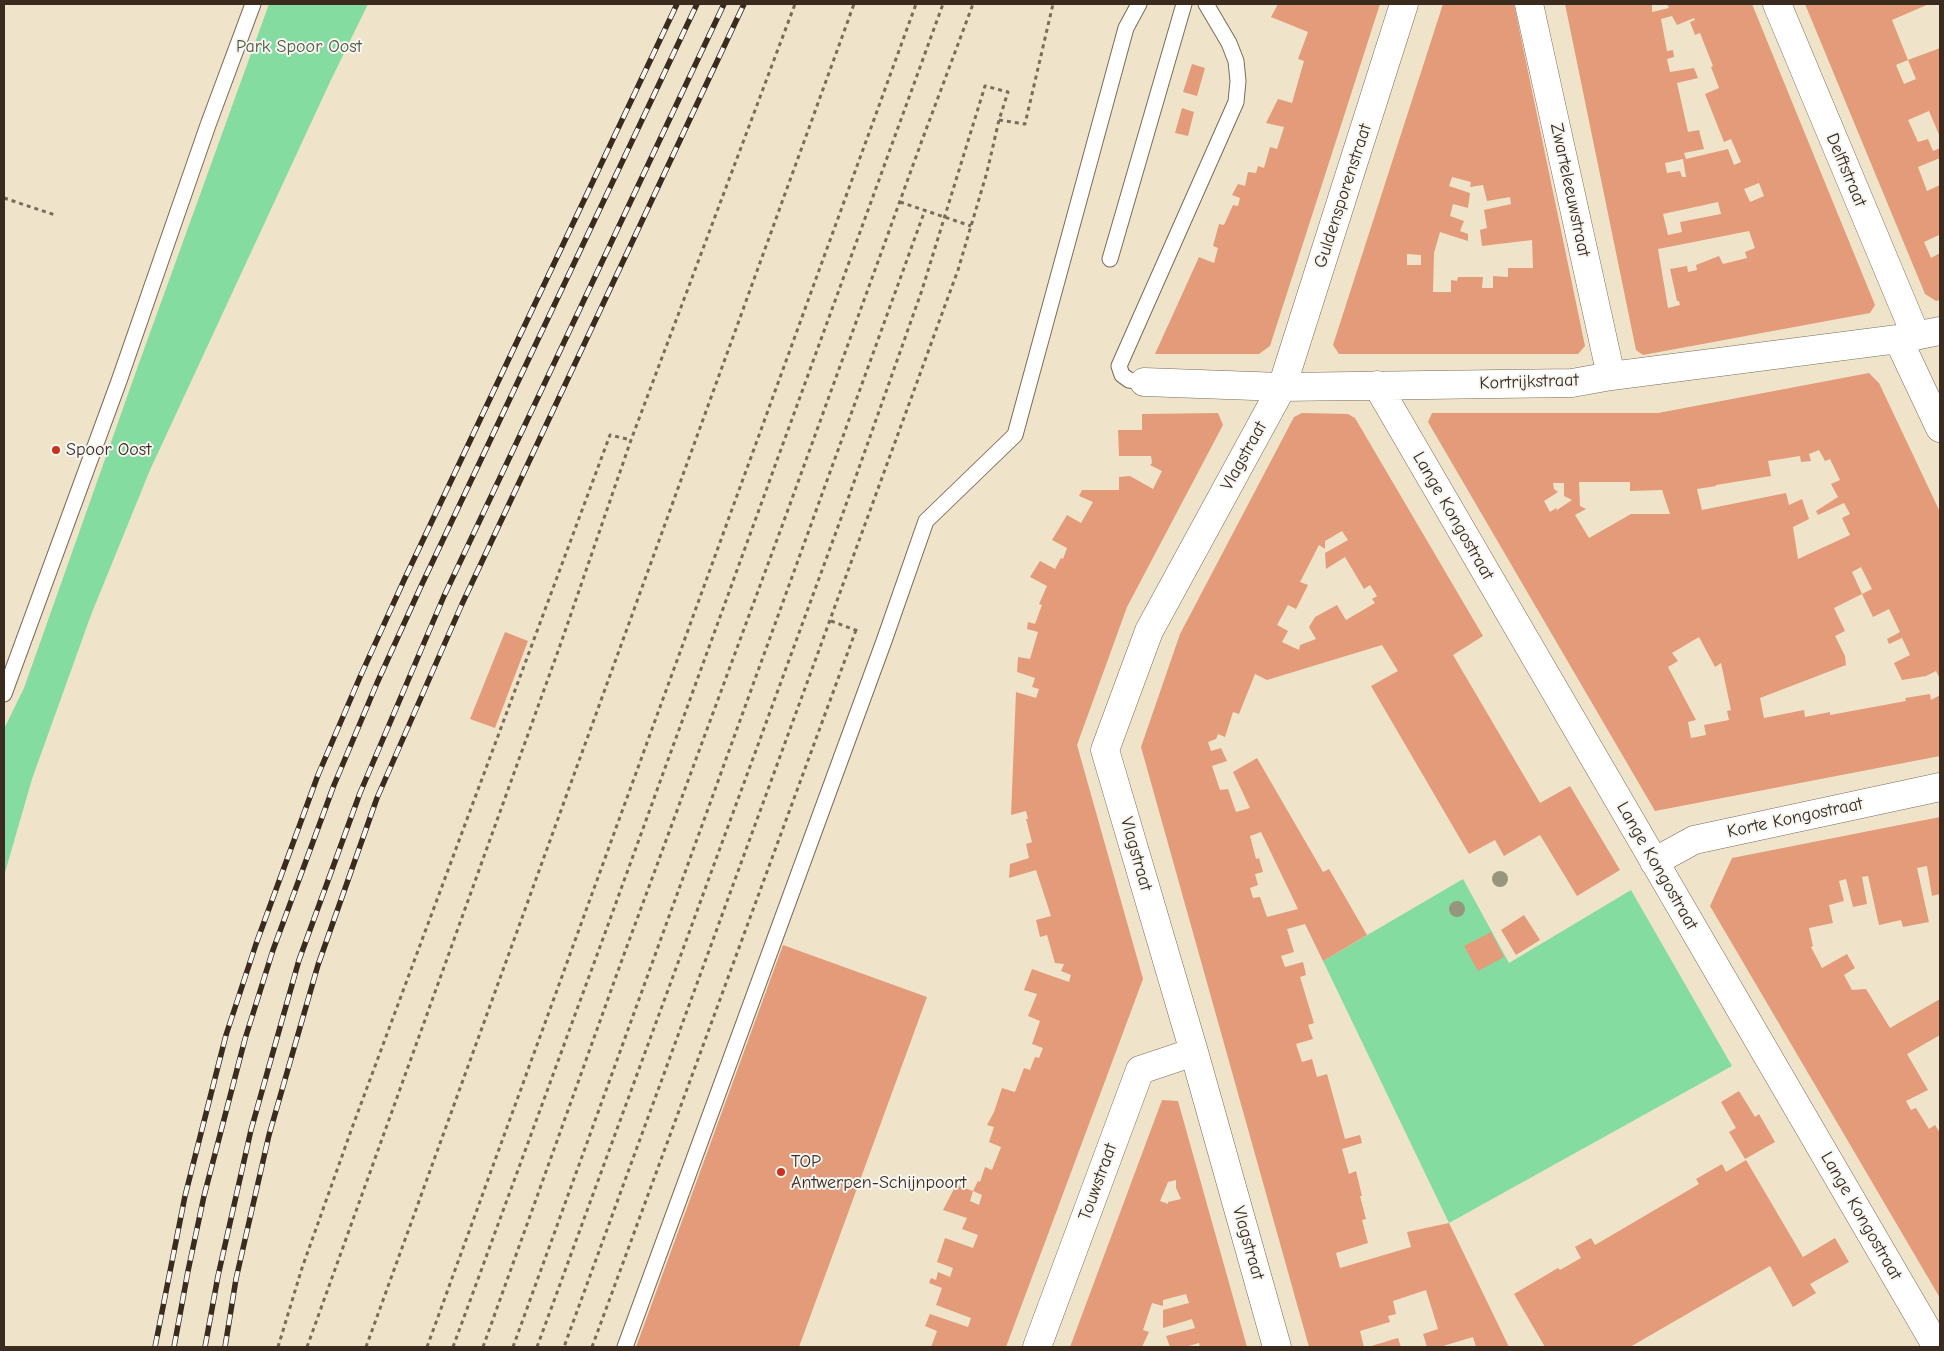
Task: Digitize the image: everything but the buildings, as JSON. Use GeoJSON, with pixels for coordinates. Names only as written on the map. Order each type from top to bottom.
{"type":"FeatureCollection","features":[{"type":"Feature","properties":{"kind":"street","name":"Guldensporenstraat"},"geometry":{"type":"LineString","coordinates":[[1282,387],[1404,4]]}},
{"type":"Feature","properties":{"kind":"street","name":"Zwarteleeuwstraat"},"geometry":{"type":"LineString","coordinates":[[1529,4],[1611,376]]}},
{"type":"Feature","properties":{"kind":"street","name":"Delftstraat"},"geometry":{"type":"LineString","coordinates":[[1777,4],[1918,335],[1940,428]]}},
{"type":"Feature","properties":{"kind":"street","name":"Kortrijkstraat"},"geometry":{"type":"LineString","coordinates":[[1144,382],[1282,387],[1572,383],[1611,376],[1918,335]]}},
{"type":"Feature","properties":{"kind":"street","name":"Lange Kongostraat"},"geometry":{"type":"LineString","coordinates":[[1377,385],[1937,1347]]}},
{"type":"Feature","properties":{"kind":"street","name":"Vlagstraat"},"geometry":{"type":"LineString","coordinates":[[1277,1347],[1194,1052],[1105,750],[1149,631],[1282,387]]}},
{"type":"Feature","properties":{"kind":"street","name":"Korte Kongostraat"},"geometry":{"type":"LineString","coordinates":[[1654,862],[1694,840],[1940,787]]}},
{"type":"Feature","properties":{"kind":"street","name":"Touwstraat"},"geometry":{"type":"LineString","coordinates":[[1037,1347],[1140,1070],[1194,1052]]}},
{"type":"Feature","properties":{"kind":"lane"},"geometry":{"type":"LineString","coordinates":[[4,694],[208,126],[254,4]]}},
{"type":"Feature","properties":{"kind":"lane"},"geometry":{"type":"LineString","coordinates":[[625,1347],[926,522],[1015,435],[1126,28],[1138,4]]}},
{"type":"Feature","properties":{"kind":"lane"},"geometry":{"type":"LineString","coordinates":[[1110,259],[1184,4]]}},
{"type":"Feature","properties":{"kind":"lane"},"geometry":{"type":"LineString","coordinates":[[1144,382],[1129,380],[1122,375],[1120,366],[1236,102],[1238,81],[1236,61],[1229,43],[1206,4]]}},
{"type":"Feature","properties":{"kind":"path"},"geometry":{"type":"LineString","coordinates":[[307,1347],[562,640],[631,440],[795,4]]}},
{"type":"Feature","properties":{"kind":"path"},"geometry":{"type":"LineString","coordinates":[[366,1347],[854,4]]}},
{"type":"Feature","properties":{"kind":"path"},"geometry":{"type":"LineString","coordinates":[[427,1347],[916,4]]}},
{"type":"Feature","properties":{"kind":"path"},"geometry":{"type":"LineString","coordinates":[[453,1347],[602,944],[943,4]]}},
{"type":"Feature","properties":{"kind":"path"},"geometry":{"type":"LineString","coordinates":[[483,1347],[626,947],[973,4]]}},
{"type":"Feature","properties":{"kind":"path"},"geometry":{"type":"LineString","coordinates":[[999,120],[1024,124],[1052,4]]}},
{"type":"Feature","properties":{"kind":"path"},"geometry":{"type":"LineString","coordinates":[[537,1347],[843,513],[922,290],[985,86],[1008,92],[958,270],[564,1347]]}},
{"type":"Feature","properties":{"kind":"path"},"geometry":{"type":"LineString","coordinates":[[4,198],[55,215]]}},
{"type":"Feature","properties":{"kind":"path"},"geometry":{"type":"LineString","coordinates":[[900,202],[971,226]]}},
{"type":"Feature","properties":{"kind":"path"},"geometry":{"type":"LineString","coordinates":[[513,1347],[925,210]]}},
{"type":"Feature","properties":{"kind":"path"},"geometry":{"type":"LineString","coordinates":[[278,1347],[302,1268],[355,1120],[610,435],[631,440]]}},
{"type":"Feature","properties":{"kind":"path"},"geometry":{"type":"LineString","coordinates":[[831,621],[884,641]]}},
{"type":"Feature","properties":{"kind":"path"},"geometry":{"type":"LineString","coordinates":[[592,1347],[856,630]]}},
{"type":"Feature","properties":{"kind":"green space","name":"Park Spoor Oost"},"geometry":{"type":"Polygon","coordinates":[[[269,4],[368,4],[150,470],[91,615],[32,779],[4,876],[4,729],[24,688],[269,4]]]}},
{"type":"Feature","properties":{"kind":"green space"},"geometry":{"type":"Polygon","coordinates":[[[1463,879],[1509,963],[1631,890],[1732,1066],[1449,1223],[1323,961],[1463,879]]]}},
{"type":"Feature","properties":{"kind":"railway"},"geometry":{"type":"LineString","coordinates":[[155,1347],[185,1196],[226,1035],[256,944],[318,775],[405,578],[677,4]]}},
{"type":"Feature","properties":{"kind":"railway"},"geometry":{"type":"LineString","coordinates":[[174,1347],[204,1196],[245,1039],[273,950],[334,785],[377,683],[422,584],[697,4]]}},
{"type":"Feature","properties":{"kind":"railway"},"geometry":{"type":"LineString","coordinates":[[205,1347],[218,1276],[251,1130],[299,960],[360,793],[444,596],[724,4]]}},
{"type":"Feature","properties":{"kind":"railway"},"geometry":{"type":"LineString","coordinates":[[225,1347],[236,1279],[269,1135],[318,965],[377,798],[462,604],[744,4]]}},
{"type":"Feature","properties":{"kind":"place","name":"Spoor Oost"},"geometry":{"type":"Point","coordinates":[56,450]}},
{"type":"Feature","properties":{"kind":"place","name":"TOP Antwerpen-Schijnpoort"},"geometry":{"type":"Point","coordinates":[781,1172]}}]}
